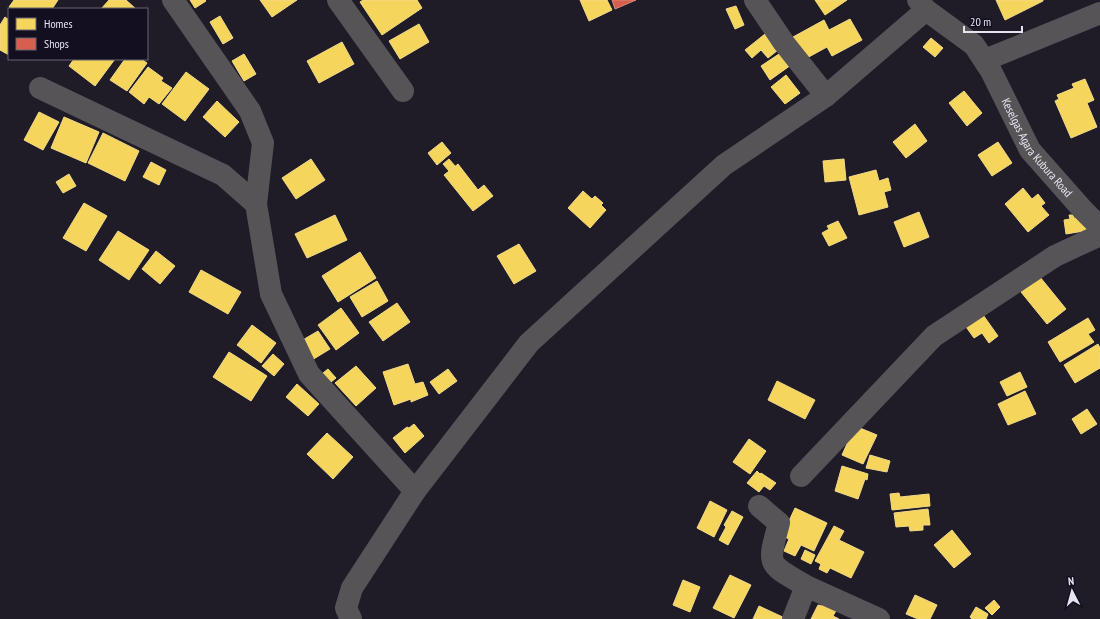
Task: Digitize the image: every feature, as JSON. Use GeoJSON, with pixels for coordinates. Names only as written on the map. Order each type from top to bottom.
{"type":"FeatureCollection","features":[{"type":"Feature","properties":{"kind":"street"},"geometry":{"type":"LineString","coordinates":[[174,0],[253,118],[263,143],[256,204],[271,294],[309,374],[415,491]]}},
{"type":"Feature","properties":{"kind":"street"},"geometry":{"type":"LineString","coordinates":[[338,0],[403,92]]}},
{"type":"Feature","properties":{"kind":"street"},"geometry":{"type":"LineString","coordinates":[[755,0],[784,43],[826,96]]}},
{"type":"Feature","properties":{"kind":"street"},"geometry":{"type":"LineString","coordinates":[[351,619],[346,608],[352,588],[415,491],[529,343],[724,165],[826,96],[922,5]]}},
{"type":"Feature","properties":{"kind":"street","name":"Keselgas Agara Kubura Road"},"geometry":{"type":"LineString","coordinates":[[922,5],[974,45],[985,60],[1030,150],[1091,205],[1100,226]]}},
{"type":"Feature","properties":{"kind":"street"},"geometry":{"type":"LineString","coordinates":[[985,60],[1100,13]]}},
{"type":"Feature","properties":{"kind":"street"},"geometry":{"type":"LineString","coordinates":[[40,88],[223,175],[256,204]]}},
{"type":"Feature","properties":{"kind":"street"},"geometry":{"type":"LineString","coordinates":[[801,476],[934,336],[1055,256],[1100,235]]}},
{"type":"Feature","properties":{"kind":"street"},"geometry":{"type":"LineString","coordinates":[[758,506],[779,523],[770,555],[776,569],[806,586],[879,619]]}},
{"type":"Feature","properties":{"kind":"street"},"geometry":{"type":"LineString","coordinates":[[793,619],[806,586]]}},
{"type":"Feature","properties":{"kind":"building: Homes"},"geometry":{"type":"Polygon","coordinates":[[[14,0],[58,0],[53,8],[9,7],[14,0]]]}},
{"type":"Feature","properties":{"kind":"building: Homes"},"geometry":{"type":"Polygon","coordinates":[[[109,0],[126,0],[135,8],[102,8],[109,0]]]}},
{"type":"Feature","properties":{"kind":"building: Homes"},"geometry":{"type":"Polygon","coordinates":[[[190,0],[205,0],[206,1],[195,8],[190,0]]]}},
{"type":"Feature","properties":{"kind":"building: Homes"},"geometry":{"type":"Polygon","coordinates":[[[260,0],[297,0],[272,17],[260,0]]]}},
{"type":"Feature","properties":{"kind":"building: Homes"},"geometry":{"type":"Polygon","coordinates":[[[363,0],[417,0],[422,8],[382,35],[360,2],[363,0]]]}},
{"type":"Feature","properties":{"kind":"building: Homes"},"geometry":{"type":"Polygon","coordinates":[[[580,0],[607,0],[612,10],[589,21],[580,0]]]}},
{"type":"Feature","properties":{"kind":"building: Homes"},"geometry":{"type":"Polygon","coordinates":[[[815,0],[847,0],[825,15],[815,0]]]}},
{"type":"Feature","properties":{"kind":"building: Homes"},"geometry":{"type":"Polygon","coordinates":[[[996,0],[1043,0],[1043,1],[1005,20],[996,0]]]}},
{"type":"Feature","properties":{"kind":"building: Homes"},"geometry":{"type":"Polygon","coordinates":[[[736,6],[744,25],[735,29],[726,9],[736,6]]]}},
{"type":"Feature","properties":{"kind":"building: Homes"},"geometry":{"type":"Polygon","coordinates":[[[220,16],[233,38],[223,44],[210,22],[220,16]]]}},
{"type":"Feature","properties":{"kind":"building: Homes"},"geometry":{"type":"Polygon","coordinates":[[[5,17],[8,19],[8,54],[0,50],[0,25],[5,17]]]}},
{"type":"Feature","properties":{"kind":"building: Homes"},"geometry":{"type":"Polygon","coordinates":[[[850,19],[862,40],[832,56],[827,47],[805,59],[793,37],[824,20],[829,30],[850,19]]]}},
{"type":"Feature","properties":{"kind":"building: Homes"},"geometry":{"type":"Polygon","coordinates":[[[419,24],[429,42],[400,59],[389,41],[419,24]]]}},
{"type":"Feature","properties":{"kind":"building: Homes"},"geometry":{"type":"Polygon","coordinates":[[[765,34],[778,50],[768,58],[761,50],[752,58],[745,50],[765,34]]]}},
{"type":"Feature","properties":{"kind":"building: Homes"},"geometry":{"type":"Polygon","coordinates":[[[931,38],[943,48],[935,57],[923,47],[931,38]]]}},
{"type":"Feature","properties":{"kind":"building: Homes"},"geometry":{"type":"Polygon","coordinates":[[[342,42],[354,64],[319,83],[307,61],[342,42]]]}},
{"type":"Feature","properties":{"kind":"building: Homes"},"geometry":{"type":"Polygon","coordinates":[[[782,52],[791,65],[770,80],[761,66],[782,52]]]}},
{"type":"Feature","properties":{"kind":"building: Homes"},"geometry":{"type":"Polygon","coordinates":[[[244,54],[256,74],[244,81],[232,61],[244,54]]]}},
{"type":"Feature","properties":{"kind":"building: Homes"},"geometry":{"type":"Polygon","coordinates":[[[73,60],[114,60],[95,86],[69,66],[73,60]]]}},
{"type":"Feature","properties":{"kind":"building: Homes"},"geometry":{"type":"Polygon","coordinates":[[[124,60],[142,60],[147,63],[127,91],[110,80],[124,60]]]}},
{"type":"Feature","properties":{"kind":"building: Homes"},"geometry":{"type":"Polygon","coordinates":[[[148,67],[163,78],[161,81],[172,88],[159,104],[149,97],[144,104],[129,92],[148,67]]]}},
{"type":"Feature","properties":{"kind":"building: Homes"},"geometry":{"type":"Polygon","coordinates":[[[186,72],[209,89],[185,121],[162,104],[186,72]]]}},
{"type":"Feature","properties":{"kind":"building: Homes"},"geometry":{"type":"Polygon","coordinates":[[[786,75],[800,93],[785,104],[771,87],[786,75]]]}},
{"type":"Feature","properties":{"kind":"building: Homes"},"geometry":{"type":"Polygon","coordinates":[[[1085,79],[1094,100],[1087,103],[1097,127],[1071,138],[1055,101],[1059,99],[1057,95],[1074,88],[1072,84],[1085,79]]]}},
{"type":"Feature","properties":{"kind":"building: Homes"},"geometry":{"type":"Polygon","coordinates":[[[964,91],[982,113],[967,126],[949,103],[964,91]]]}},
{"type":"Feature","properties":{"kind":"building: Homes"},"geometry":{"type":"Polygon","coordinates":[[[217,101],[239,122],[225,137],[203,117],[217,101]]]}},
{"type":"Feature","properties":{"kind":"building: Homes"},"geometry":{"type":"Polygon","coordinates":[[[39,112],[59,122],[43,150],[24,140],[39,112]]]}},
{"type":"Feature","properties":{"kind":"building: Homes"},"geometry":{"type":"Polygon","coordinates":[[[64,117],[99,132],[86,163],[51,148],[64,117]]]}},
{"type":"Feature","properties":{"kind":"building: Homes"},"geometry":{"type":"Polygon","coordinates":[[[915,124],[927,141],[906,158],[893,142],[915,124]]]}},
{"type":"Feature","properties":{"kind":"building: Homes"},"geometry":{"type":"Polygon","coordinates":[[[103,133],[139,151],[125,181],[88,163],[103,133]]]}},
{"type":"Feature","properties":{"kind":"building: Homes"},"geometry":{"type":"Polygon","coordinates":[[[442,142],[451,153],[437,165],[428,153],[442,142]]]}},
{"type":"Feature","properties":{"kind":"building: Homes"},"geometry":{"type":"Polygon","coordinates":[[[998,142],[1012,163],[992,176],[978,155],[998,142]]]}},
{"type":"Feature","properties":{"kind":"building: Homes"},"geometry":{"type":"Polygon","coordinates":[[[311,159],[325,180],[296,199],[282,178],[311,159]]]}},
{"type":"Feature","properties":{"kind":"building: Homes"},"geometry":{"type":"Polygon","coordinates":[[[449,159],[455,166],[449,171],[443,164],[449,159]]]}},
{"type":"Feature","properties":{"kind":"building: Homes"},"geometry":{"type":"Polygon","coordinates":[[[844,159],[846,180],[825,182],[823,161],[844,159]]]}},
{"type":"Feature","properties":{"kind":"building: Homes"},"geometry":{"type":"Polygon","coordinates":[[[151,162],[166,170],[159,185],[143,177],[151,162]]]}},
{"type":"Feature","properties":{"kind":"building: Homes"},"geometry":{"type":"Polygon","coordinates":[[[458,164],[478,190],[484,185],[493,196],[473,211],[444,175],[458,164]]]}},
{"type":"Feature","properties":{"kind":"building: Homes"},"geometry":{"type":"Polygon","coordinates":[[[876,170],[879,181],[888,178],[891,190],[884,192],[888,207],[859,215],[849,177],[876,170]]]}},
{"type":"Feature","properties":{"kind":"building: Homes"},"geometry":{"type":"Polygon","coordinates":[[[69,174],[76,186],[63,193],[56,182],[69,174]]]}},
{"type":"Feature","properties":{"kind":"building: Homes"},"geometry":{"type":"Polygon","coordinates":[[[1023,188],[1032,199],[1038,194],[1045,203],[1041,206],[1049,215],[1028,232],[1005,204],[1023,188]]]}},
{"type":"Feature","properties":{"kind":"building: Homes"},"geometry":{"type":"Polygon","coordinates":[[[583,191],[592,199],[595,196],[603,203],[601,205],[606,210],[590,228],[568,208],[583,191]]]}},
{"type":"Feature","properties":{"kind":"building: Homes"},"geometry":{"type":"Polygon","coordinates":[[[84,203],[107,216],[86,251],[63,238],[84,203]]]}},
{"type":"Feature","properties":{"kind":"building: Homes"},"geometry":{"type":"Polygon","coordinates":[[[919,212],[929,237],[904,247],[894,222],[919,212]]]}},
{"type":"Feature","properties":{"kind":"building: Homes"},"geometry":{"type":"Polygon","coordinates":[[[335,215],[347,240],[307,258],[295,234],[335,215]]]}},
{"type":"Feature","properties":{"kind":"building: Homes"},"geometry":{"type":"Polygon","coordinates":[[[1069,215],[1073,215],[1074,218],[1081,217],[1090,230],[1066,234],[1064,220],[1070,219],[1069,215]]]}},
{"type":"Feature","properties":{"kind":"building: Homes"},"geometry":{"type":"Polygon","coordinates":[[[838,221],[847,238],[829,246],[822,233],[829,229],[827,226],[838,221]]]}},
{"type":"Feature","properties":{"kind":"building: Homes"},"geometry":{"type":"Polygon","coordinates":[[[118,231],[149,250],[129,280],[99,260],[118,231]]]}},
{"type":"Feature","properties":{"kind":"building: Homes"},"geometry":{"type":"Polygon","coordinates":[[[519,244],[536,271],[514,284],[497,256],[519,244]]]}},
{"type":"Feature","properties":{"kind":"building: Homes"},"geometry":{"type":"Polygon","coordinates":[[[156,251],[175,266],[160,284],[142,269],[156,251]]]}},
{"type":"Feature","properties":{"kind":"building: Homes"},"geometry":{"type":"Polygon","coordinates":[[[360,252],[376,278],[338,302],[322,276],[360,252]]]}},
{"type":"Feature","properties":{"kind":"building: Homes"},"geometry":{"type":"Polygon","coordinates":[[[201,270],[241,292],[228,314],[189,292],[201,270]]]}},
{"type":"Feature","properties":{"kind":"building: Homes"},"geometry":{"type":"Polygon","coordinates":[[[1040,277],[1066,309],[1047,324],[1021,292],[1040,277]]]}},
{"type":"Feature","properties":{"kind":"building: Homes"},"geometry":{"type":"Polygon","coordinates":[[[377,281],[388,301],[362,317],[350,297],[377,281]]]}},
{"type":"Feature","properties":{"kind":"building: Homes"},"geometry":{"type":"Polygon","coordinates":[[[397,303],[410,322],[383,341],[369,322],[397,303]]]}},
{"type":"Feature","properties":{"kind":"building: Homes"},"geometry":{"type":"Polygon","coordinates":[[[341,308],[359,333],[336,350],[318,325],[341,308]]]}},
{"type":"Feature","properties":{"kind":"building: Homes"},"geometry":{"type":"Polygon","coordinates":[[[981,312],[998,336],[989,343],[982,333],[974,338],[964,324],[981,312]]]}},
{"type":"Feature","properties":{"kind":"building: Homes"},"geometry":{"type":"Polygon","coordinates":[[[1088,318],[1095,330],[1088,334],[1094,342],[1060,362],[1048,342],[1088,318]]]}},
{"type":"Feature","properties":{"kind":"building: Homes"},"geometry":{"type":"Polygon","coordinates":[[[252,325],[276,343],[261,363],[237,345],[252,325]]]}},
{"type":"Feature","properties":{"kind":"building: Homes"},"geometry":{"type":"Polygon","coordinates":[[[318,331],[330,349],[312,360],[301,341],[318,331]]]}},
{"type":"Feature","properties":{"kind":"building: Homes"},"geometry":{"type":"Polygon","coordinates":[[[1098,344],[1100,348],[1100,368],[1075,383],[1064,365],[1098,344]]]}},
{"type":"Feature","properties":{"kind":"building: Homes"},"geometry":{"type":"Polygon","coordinates":[[[229,352],[267,376],[251,401],[213,377],[229,352]]]}},
{"type":"Feature","properties":{"kind":"building: Homes"},"geometry":{"type":"Polygon","coordinates":[[[273,354],[284,364],[274,376],[262,366],[273,354]]]}},
{"type":"Feature","properties":{"kind":"building: Homes"},"geometry":{"type":"Polygon","coordinates":[[[408,364],[415,384],[423,382],[428,395],[411,402],[411,399],[394,405],[383,372],[408,364]]]}},
{"type":"Feature","properties":{"kind":"building: Homes"},"geometry":{"type":"Polygon","coordinates":[[[356,366],[376,388],[356,406],[335,383],[356,366]]]}},
{"type":"Feature","properties":{"kind":"building: Homes"},"geometry":{"type":"Polygon","coordinates":[[[328,369],[336,378],[326,386],[318,377],[328,369]]]}},
{"type":"Feature","properties":{"kind":"building: Homes"},"geometry":{"type":"Polygon","coordinates":[[[448,369],[457,381],[439,394],[430,382],[448,369]]]}},
{"type":"Feature","properties":{"kind":"building: Homes"},"geometry":{"type":"Polygon","coordinates":[[[1020,372],[1027,387],[1007,396],[1000,382],[1020,372]]]}},
{"type":"Feature","properties":{"kind":"building: Homes"},"geometry":{"type":"Polygon","coordinates":[[[777,381],[815,400],[805,419],[768,400],[777,381]]]}},
{"type":"Feature","properties":{"kind":"building: Homes"},"geometry":{"type":"Polygon","coordinates":[[[297,384],[319,404],[308,416],[286,397],[297,384]]]}},
{"type":"Feature","properties":{"kind":"building: Homes"},"geometry":{"type":"Polygon","coordinates":[[[1025,391],[1036,414],[1008,425],[998,404],[1025,391]]]}},
{"type":"Feature","properties":{"kind":"building: Homes"},"geometry":{"type":"Polygon","coordinates":[[[1087,409],[1097,424],[1081,434],[1072,419],[1087,409]]]}},
{"type":"Feature","properties":{"kind":"building: Homes"},"geometry":{"type":"Polygon","coordinates":[[[414,424],[424,436],[405,453],[393,438],[407,427],[409,428],[414,424]]]}},
{"type":"Feature","properties":{"kind":"building: Homes"},"geometry":{"type":"Polygon","coordinates":[[[855,426],[877,435],[863,464],[842,455],[855,426]]]}},
{"type":"Feature","properties":{"kind":"building: Homes"},"geometry":{"type":"Polygon","coordinates":[[[327,433],[353,457],[333,479],[307,454],[327,433]]]}},
{"type":"Feature","properties":{"kind":"building: Homes"},"geometry":{"type":"Polygon","coordinates":[[[749,439],[766,451],[750,474],[733,462],[749,439]]]}},
{"type":"Feature","properties":{"kind":"building: Homes"},"geometry":{"type":"Polygon","coordinates":[[[870,455],[890,461],[887,472],[866,468],[870,455]]]}},
{"type":"Feature","properties":{"kind":"building: Homes"},"geometry":{"type":"Polygon","coordinates":[[[842,466],[868,474],[867,480],[865,479],[858,499],[835,491],[842,466]]]}},
{"type":"Feature","properties":{"kind":"building: Homes"},"geometry":{"type":"Polygon","coordinates":[[[757,471],[776,483],[770,490],[764,486],[759,492],[747,483],[757,471]]]}},
{"type":"Feature","properties":{"kind":"building: Homes"},"geometry":{"type":"Polygon","coordinates":[[[899,493],[900,497],[929,494],[930,506],[892,510],[890,494],[899,493]]]}},
{"type":"Feature","properties":{"kind":"building: Homes"},"geometry":{"type":"Polygon","coordinates":[[[710,501],[727,510],[714,537],[697,528],[710,501]]]}},
{"type":"Feature","properties":{"kind":"building: Homes"},"geometry":{"type":"Polygon","coordinates":[[[795,508],[827,523],[814,551],[801,545],[795,556],[784,551],[789,539],[782,536],[795,508]]]}},
{"type":"Feature","properties":{"kind":"building: Homes"},"geometry":{"type":"Polygon","coordinates":[[[928,509],[930,525],[923,525],[923,530],[910,531],[909,526],[896,527],[894,513],[928,509]]]}},
{"type":"Feature","properties":{"kind":"building: Homes"},"geometry":{"type":"Polygon","coordinates":[[[732,511],[743,517],[728,545],[719,540],[726,527],[724,525],[732,511]]]}},
{"type":"Feature","properties":{"kind":"building: Homes"},"geometry":{"type":"Polygon","coordinates":[[[834,526],[844,531],[839,540],[864,552],[851,578],[830,568],[827,573],[819,569],[821,564],[815,561],[834,526]]]}},
{"type":"Feature","properties":{"kind":"building: Homes"},"geometry":{"type":"Polygon","coordinates":[[[952,530],[971,554],[954,568],[934,545],[952,530]]]}},
{"type":"Feature","properties":{"kind":"building: Homes"},"geometry":{"type":"Polygon","coordinates":[[[805,550],[815,555],[811,564],[801,559],[805,550]]]}},
{"type":"Feature","properties":{"kind":"building: Homes"},"geometry":{"type":"Polygon","coordinates":[[[730,575],[751,585],[734,618],[713,608],[730,575]]]}},
{"type":"Feature","properties":{"kind":"building: Homes"},"geometry":{"type":"Polygon","coordinates":[[[683,580],[700,587],[690,612],[673,605],[683,580]]]}},
{"type":"Feature","properties":{"kind":"building: Homes"},"geometry":{"type":"Polygon","coordinates":[[[915,595],[937,605],[930,619],[918,619],[906,614],[915,595]]]}},
{"type":"Feature","properties":{"kind":"building: Homes"},"geometry":{"type":"Polygon","coordinates":[[[994,600],[1000,607],[992,615],[985,608],[994,600]]]}},
{"type":"Feature","properties":{"kind":"building: Homes"},"geometry":{"type":"Polygon","coordinates":[[[823,603],[837,609],[833,616],[839,619],[811,619],[818,605],[822,606],[823,603]]]}},
{"type":"Feature","properties":{"kind":"building: Homes"},"geometry":{"type":"Polygon","coordinates":[[[759,606],[787,619],[753,619],[759,606]]]}},
{"type":"Feature","properties":{"kind":"building: Homes"},"geometry":{"type":"Polygon","coordinates":[[[976,607],[988,614],[986,619],[972,619],[970,617],[976,607]]]}},
{"type":"Feature","properties":{"kind":"building: Shops"},"geometry":{"type":"Polygon","coordinates":[[[612,0],[636,0],[615,9],[612,0]]]}}]}
